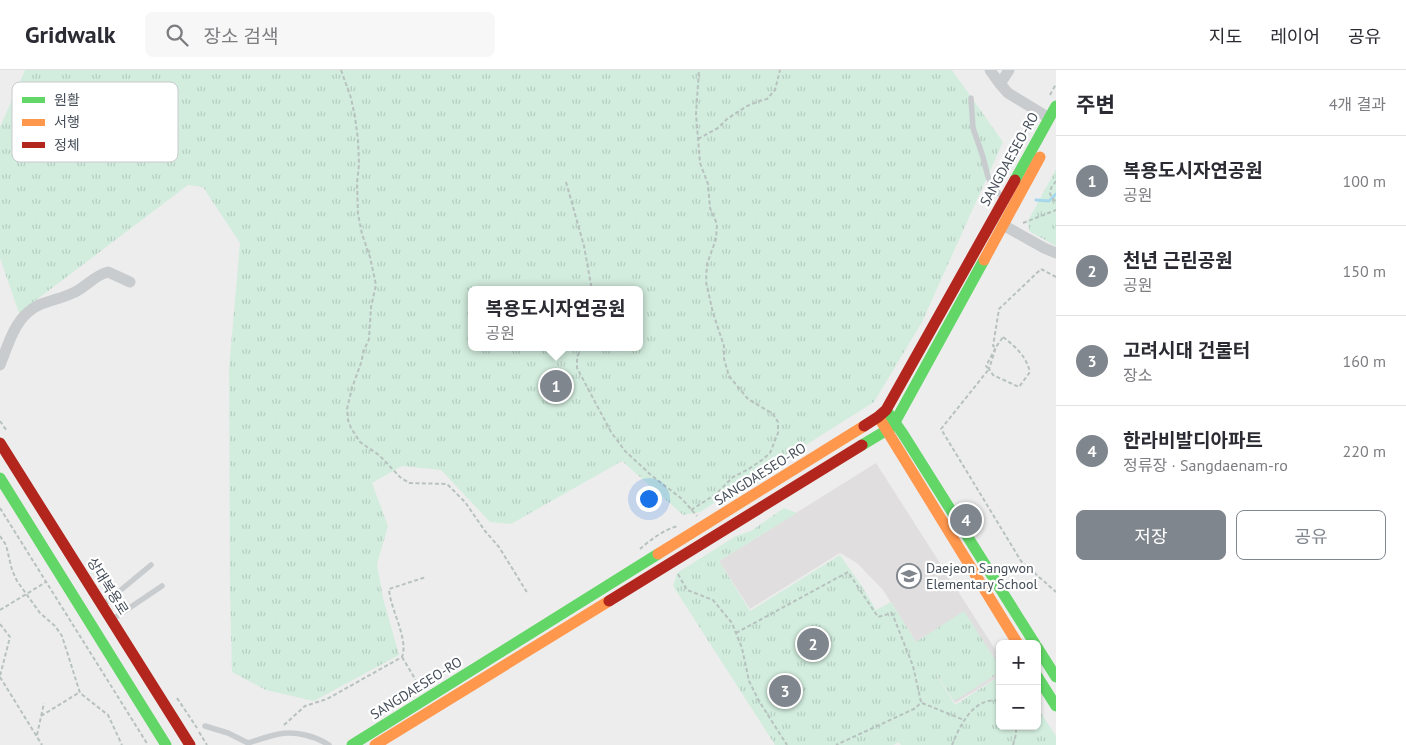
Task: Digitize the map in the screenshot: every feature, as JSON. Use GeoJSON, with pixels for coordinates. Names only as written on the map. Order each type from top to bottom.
{"type":"FeatureCollection","features":[{"type":"Feature","properties":{"kind":"street"},"geometry":{"type":"LineString","coordinates":[[990,70],[1008,93],[1049,118]]}},
{"type":"Feature","properties":{"kind":"street"},"geometry":{"type":"LineString","coordinates":[[1000,84],[1009,70]]}},
{"type":"Feature","properties":{"kind":"street","name":"SANGDAESEO-RO"},"geometry":{"type":"LineString","coordinates":[[352,745],[882,414],[1056,106]]}},
{"type":"Feature","properties":{"kind":"street","name":"SANGDAESEO-RO"},"geometry":{"type":"LineString","coordinates":[[375,745],[887,430],[895,422],[1056,128]]}},
{"type":"Feature","properties":{"kind":"street"},"geometry":{"type":"LineString","coordinates":[[1003,225],[1056,253]]}},
{"type":"Feature","properties":{"kind":"street"},"geometry":{"type":"LineString","coordinates":[[0,365],[17,324],[24,314],[38,306],[73,293],[100,274],[108,272],[130,282]]}},
{"type":"Feature","properties":{"kind":"street"},"geometry":{"type":"LineString","coordinates":[[882,414],[895,422],[1033,640]]}},
{"type":"Feature","properties":{"kind":"street"},"geometry":{"type":"LineString","coordinates":[[882,414],[887,430],[1016,640]]}},
{"type":"Feature","properties":{"kind":"street","name":"상대복용로"},"geometry":{"type":"LineString","coordinates":[[0,443],[190,745]]}},
{"type":"Feature","properties":{"kind":"street"},"geometry":{"type":"LineString","coordinates":[[0,478],[166,745]]}},
{"type":"Feature","properties":{"kind":"street"},"geometry":{"type":"LineString","coordinates":[[1041,653],[1056,676]]}},
{"type":"Feature","properties":{"kind":"street"},"geometry":{"type":"LineString","coordinates":[[1041,682],[1056,706]]}},
{"type":"Feature","properties":{"kind":"lane"},"geometry":{"type":"LineString","coordinates":[[971,98],[973,128],[988,177],[1003,199]]}},
{"type":"Feature","properties":{"kind":"lane"},"geometry":{"type":"LineString","coordinates":[[102,605],[152,565]]}},
{"type":"Feature","properties":{"kind":"lane"},"geometry":{"type":"LineString","coordinates":[[112,620],[162,586]]}},
{"type":"Feature","properties":{"kind":"lane"},"geometry":{"type":"LineString","coordinates":[[205,726],[228,733],[248,743],[280,734],[310,736],[320,739],[328,745]]}},
{"type":"Feature","properties":{"kind":"path"},"geometry":{"type":"LineString","coordinates":[[341,70],[352,98],[355,116],[359,164],[357,183],[358,214],[376,285],[371,307],[369,339],[352,388],[347,409],[348,420],[360,442],[379,455],[400,477],[409,483],[447,484],[465,502],[484,531],[499,547],[528,594]]}},
{"type":"Feature","properties":{"kind":"path"},"geometry":{"type":"LineString","coordinates":[[580,351],[577,357],[577,368],[612,432],[625,451],[691,510],[716,494],[733,477],[747,470],[770,453],[778,433],[778,422],[773,414],[748,399],[729,376],[724,359],[724,346],[713,313],[706,282],[707,264],[716,239],[717,224],[710,208],[708,184],[700,163],[696,114],[699,70]]}},
{"type":"Feature","properties":{"kind":"path"},"geometry":{"type":"LineString","coordinates":[[698,139],[718,128],[727,119],[747,106],[767,99],[775,90],[780,70]]}},
{"type":"Feature","properties":{"kind":"path"},"geometry":{"type":"LineString","coordinates":[[1056,181],[1051,188],[1050,194],[1056,203]]}},
{"type":"Feature","properties":{"kind":"path"},"geometry":{"type":"LineString","coordinates":[[566,182],[584,246],[591,286]]}},
{"type":"Feature","properties":{"kind":"path"},"geometry":{"type":"LineString","coordinates":[[1023,223],[1056,210]]}},
{"type":"Feature","properties":{"kind":"path"},"geometry":{"type":"LineString","coordinates":[[996,347],[993,346],[999,309],[1041,269],[1056,277]]}},
{"type":"Feature","properties":{"kind":"path"},"geometry":{"type":"LineString","coordinates":[[1003,337],[1016,347],[1027,361],[1030,372],[1019,387],[993,375],[989,368],[986,366],[1003,337]]}},
{"type":"Feature","properties":{"kind":"path"},"geometry":{"type":"LineString","coordinates":[[989,368],[941,430],[1021,561],[1056,592]]}},
{"type":"Feature","properties":{"kind":"path"},"geometry":{"type":"LineString","coordinates":[[0,508],[148,745]]}},
{"type":"Feature","properties":{"kind":"path"},"geometry":{"type":"LineString","coordinates":[[0,536],[6,545],[12,570],[17,581],[40,613],[55,626],[62,636],[80,693],[108,716],[122,745]]}},
{"type":"Feature","properties":{"kind":"path"},"geometry":{"type":"LineString","coordinates":[[736,633],[848,572],[878,617],[892,613],[913,666],[921,702]]}},
{"type":"Feature","properties":{"kind":"path"},"geometry":{"type":"LineString","coordinates":[[677,574],[687,590],[712,600],[732,623],[742,648],[749,681],[759,701],[787,745]]}},
{"type":"Feature","properties":{"kind":"path"},"geometry":{"type":"LineString","coordinates":[[280,734],[285,723],[305,706],[327,699],[402,657],[404,650],[399,625],[389,597],[389,590],[426,578]]}},
{"type":"Feature","properties":{"kind":"path"},"geometry":{"type":"LineString","coordinates":[[0,610],[46,582]]}},
{"type":"Feature","properties":{"kind":"path"},"geometry":{"type":"LineString","coordinates":[[0,624],[10,637],[0,676],[42,745]]}},
{"type":"Feature","properties":{"kind":"path"},"geometry":{"type":"LineString","coordinates":[[402,657],[428,698]]}},
{"type":"Feature","properties":{"kind":"path"},"geometry":{"type":"LineString","coordinates":[[41,716],[80,692]]}},
{"type":"Feature","properties":{"kind":"path"},"geometry":{"type":"LineString","coordinates":[[952,745],[964,720],[977,706],[987,701],[996,700]]}},
{"type":"Feature","properties":{"kind":"path"},"geometry":{"type":"LineString","coordinates":[[921,702],[964,720]]}},
{"type":"Feature","properties":{"kind":"path"},"geometry":{"type":"LineString","coordinates":[[836,745],[916,708],[921,702]]}},
{"type":"Feature","properties":{"kind":"path"},"geometry":{"type":"LineString","coordinates":[[37,736],[44,703]]}},
{"type":"Feature","properties":{"kind":"path"},"geometry":{"type":"LineString","coordinates":[[1013,745],[1016,730]]}},
{"type":"Feature","properties":{"kind":"shaded area","name":"Daejeon Sangwon Elementary School"},"geometry":{"type":"Polygon","coordinates":[[[876,463],[996,651],[996,678],[955,703],[883,590],[857,563],[840,553],[750,609],[719,561],[876,463]]]}},
{"type":"Feature","properties":{"kind":"green space"},"geometry":{"type":"Polygon","coordinates":[[[25,70],[952,70],[1003,142],[922,322],[874,402],[700,512],[683,515],[622,461],[511,524],[490,522],[441,470],[402,466],[372,483],[388,526],[377,564],[383,598],[399,655],[314,701],[266,690],[232,672],[229,369],[240,243],[203,187],[188,185],[19,313],[0,258],[0,127],[12,100],[12,162],[178,162],[178,82],[20,82],[25,70]]]}},
{"type":"Feature","properties":{"kind":"green space"},"geometry":{"type":"Polygon","coordinates":[[[1056,169],[1056,246],[1029,231],[1028,221],[1056,169]]]}},
{"type":"Feature","properties":{"kind":"green space"},"geometry":{"type":"Polygon","coordinates":[[[784,508],[797,513],[719,561],[750,611],[840,555],[876,610],[891,602],[916,642],[964,611],[996,661],[996,675],[954,701],[928,661],[955,705],[996,679],[996,730],[1041,730],[1041,713],[1056,736],[1056,745],[901,745],[899,742],[893,745],[775,745],[673,586],[677,573],[736,536],[751,531],[784,508]]]}},
{"type":"Feature","properties":{"kind":"waterway"},"geometry":{"type":"LineString","coordinates":[[1036,200],[1049,201],[1056,194]]}},
{"type":"Feature","properties":{"kind":"traffic: fast"},"geometry":{"type":"LineString","coordinates":[[1015,180],[1056,106]]}},
{"type":"Feature","properties":{"kind":"traffic: fast"},"geometry":{"type":"LineString","coordinates":[[862,445],[887,430],[895,422],[984,260]]}},
{"type":"Feature","properties":{"kind":"traffic: fast"},"geometry":{"type":"LineString","coordinates":[[889,414],[1032,640]]}},
{"type":"Feature","properties":{"kind":"traffic: fast"},"geometry":{"type":"LineString","coordinates":[[0,478],[166,745]]}},
{"type":"Feature","properties":{"kind":"traffic: fast"},"geometry":{"type":"LineString","coordinates":[[352,745],[658,554]]}},
{"type":"Feature","properties":{"kind":"traffic: fast"},"geometry":{"type":"LineString","coordinates":[[1041,653],[1056,677]]}},
{"type":"Feature","properties":{"kind":"traffic: fast"},"geometry":{"type":"LineString","coordinates":[[1041,682],[1056,706]]}},
{"type":"Feature","properties":{"kind":"traffic: slow"},"geometry":{"type":"LineString","coordinates":[[984,260],[1040,157]]}},
{"type":"Feature","properties":{"kind":"traffic: slow"},"geometry":{"type":"LineString","coordinates":[[881,421],[1016,640]]}},
{"type":"Feature","properties":{"kind":"traffic: slow"},"geometry":{"type":"LineString","coordinates":[[658,554],[864,426]]}},
{"type":"Feature","properties":{"kind":"traffic: slow"},"geometry":{"type":"LineString","coordinates":[[375,745],[609,601]]}},
{"type":"Feature","properties":{"kind":"traffic: jam"},"geometry":{"type":"LineString","coordinates":[[864,426],[886,410],[1015,180]]}},
{"type":"Feature","properties":{"kind":"traffic: jam"},"geometry":{"type":"LineString","coordinates":[[0,443],[190,745]]}},
{"type":"Feature","properties":{"kind":"traffic: jam"},"geometry":{"type":"LineString","coordinates":[[609,601],[862,445]]}},
{"type":"Feature","properties":{"kind":"place","name":"복용도시자연공원"},"geometry":{"type":"Point","coordinates":[556,386]}},
{"type":"Feature","properties":{"kind":"place","name":"한라비발디아파트"},"geometry":{"type":"Point","coordinates":[966,520]}},
{"type":"Feature","properties":{"kind":"place","name":"Daejeon Sangwon Elementary School"},"geometry":{"type":"Point","coordinates":[909,576]}},
{"type":"Feature","properties":{"kind":"place","name":"천년 근린공원"},"geometry":{"type":"Point","coordinates":[813,644]}},
{"type":"Feature","properties":{"kind":"place","name":"고려시대 건물터"},"geometry":{"type":"Point","coordinates":[785,691]}}]}
